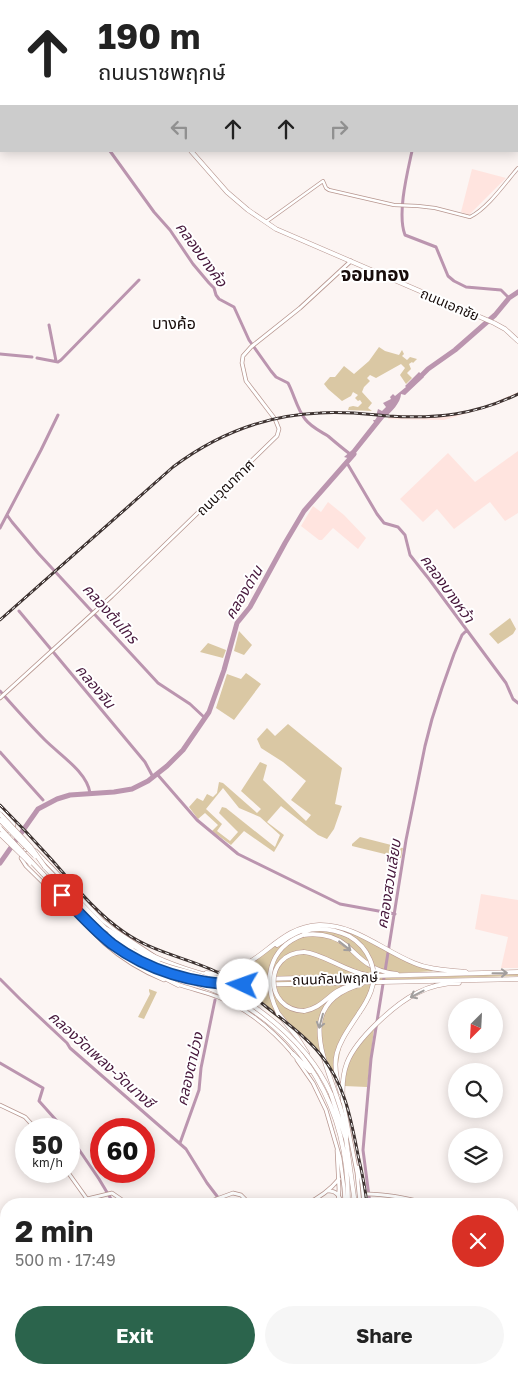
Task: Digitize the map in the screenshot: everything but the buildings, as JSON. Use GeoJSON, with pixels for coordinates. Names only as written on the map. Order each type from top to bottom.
{"type":"FeatureCollection","features":[{"type":"Feature","properties":{"kind":"main road","name":"ถนนเอกชัย"},"geometry":{"type":"LineString","coordinates":[[193,152],[227,192],[266,222],[289,235],[505,328],[518,341]]}},
{"type":"Feature","properties":{"kind":"main road","name":"ถนนวุฒากาศ"},"geometry":{"type":"LineString","coordinates":[[2,696],[94,614],[264,450],[279,433],[275,419],[245,379],[242,359],[245,353],[314,296],[350,261]]}},
{"type":"Feature","properties":{"kind":"main road"},"geometry":{"type":"LineString","coordinates":[[0,809],[14,824],[13,831],[8,836],[0,835]]}},
{"type":"Feature","properties":{"kind":"main road"},"geometry":{"type":"LineString","coordinates":[[0,814],[30,846],[46,867]]}},
{"type":"Feature","properties":{"kind":"main road"},"geometry":{"type":"LineString","coordinates":[[0,820],[103,927],[127,946],[159,963],[221,984],[274,1020],[290,1035],[310,1058],[331,1094],[346,1140],[354,1198]]}},
{"type":"Feature","properties":{"kind":"main road"},"geometry":{"type":"LineString","coordinates":[[0,828],[72,905],[112,943],[142,966],[178,985]]}},
{"type":"Feature","properties":{"kind":"main road"},"geometry":{"type":"LineString","coordinates":[[0,835],[43,874]]}},
{"type":"Feature","properties":{"kind":"main road"},"geometry":{"type":"LineString","coordinates":[[155,957],[103,921],[36,851],[29,848],[23,851],[21,858],[26,866],[114,952],[139,968],[178,985],[218,997],[252,1015],[279,1038],[314,1073]]}},
{"type":"Feature","properties":{"kind":"main road"},"geometry":{"type":"LineString","coordinates":[[189,969],[207,973],[225,972],[248,964],[290,933],[302,928],[332,925],[345,928],[414,963],[433,969],[482,973]]}},
{"type":"Feature","properties":{"kind":"main road","name":"ถนนกัลปพฤกษ์"},"geometry":{"type":"LineString","coordinates":[[103,927],[155,957],[210,976],[237,980],[383,974]]}},
{"type":"Feature","properties":{"kind":"main road"},"geometry":{"type":"LineString","coordinates":[[266,951],[295,934],[312,929],[330,929],[357,941],[368,956],[373,968],[374,978],[368,1000],[342,1041],[336,1057],[335,1068],[361,1198]]}},
{"type":"Feature","properties":{"kind":"main road"},"geometry":{"type":"LineString","coordinates":[[346,1198],[344,1160],[331,1108],[314,1066],[272,1001],[269,977],[274,960],[284,946],[303,935],[318,934],[338,940],[383,974]]}},
{"type":"Feature","properties":{"kind":"main road"},"geometry":{"type":"LineString","coordinates":[[112,943],[141,962],[220,992],[250,1009],[285,1037],[297,1050],[322,1087]]}},
{"type":"Feature","properties":{"kind":"main road"},"geometry":{"type":"LineString","coordinates":[[369,982],[341,988],[331,994],[317,1008],[304,1011],[292,1009],[282,1002],[275,992],[273,983],[275,972],[280,962],[290,954],[304,952],[312,953],[354,972],[413,975],[518,972]]}},
{"type":"Feature","properties":{"kind":"main road","name":"ถนนกัลปพฤกษ์"},"geometry":{"type":"LineString","coordinates":[[164,972],[202,981],[232,985],[518,979]]}},
{"type":"Feature","properties":{"kind":"main road"},"geometry":{"type":"LineString","coordinates":[[343,1101],[342,1085],[346,1064],[356,1046],[380,1021],[407,999],[431,987],[499,979]]}},
{"type":"Feature","properties":{"kind":"main road"},"geometry":{"type":"LineString","coordinates":[[346,1140],[346,1128],[342,1112],[328,1074],[320,1044],[319,1025],[325,1008],[337,994],[348,988],[369,982]]}},
{"type":"Feature","properties":{"kind":"main road"},"geometry":{"type":"LineString","coordinates":[[293,1054],[313,1083],[326,1110],[336,1146],[339,1179],[338,1196]]}},
{"type":"Feature","properties":{"kind":"main road"},"geometry":{"type":"LineString","coordinates":[[0,1105],[26,1118]]}},
{"type":"Feature","properties":{"kind":"main road"},"geometry":{"type":"LineString","coordinates":[[336,1146],[342,1168],[345,1198]]}},
{"type":"Feature","properties":{"kind":"main road"},"geometry":{"type":"LineString","coordinates":[[355,1162],[367,1194],[365,1198]]}},
{"type":"Feature","properties":{"kind":"main road"},"geometry":{"type":"LineString","coordinates":[[316,1198],[331,1189],[339,1179]]}},
{"type":"Feature","properties":{"kind":"main road"},"geometry":{"type":"LineString","coordinates":[[76,1183],[86,1198]]}},
{"type":"Feature","properties":{"kind":"main road"},"geometry":{"type":"LineString","coordinates":[[327,1191],[335,1192],[338,1196]]}},
{"type":"Feature","properties":{"kind":"main road"},"geometry":{"type":"LineString","coordinates":[[218,1198],[238,1193],[243,1198]]}},
{"type":"Feature","properties":{"kind":"main road"},"geometry":{"type":"LineString","coordinates":[[91,1198],[107,1194],[115,1194],[120,1198]]}},
{"type":"Feature","properties":{"kind":"main road"},"geometry":{"type":"LineString","coordinates":[[367,1194],[400,1198]]}},
{"type":"Feature","properties":{"kind":"street"},"geometry":{"type":"LineString","coordinates":[[266,222],[323,181],[329,190],[394,205],[435,208],[470,217],[504,186],[518,168]]}},
{"type":"Feature","properties":{"kind":"shaded area"},"geometry":{"type":"Polygon","coordinates":[[[472,169],[506,178],[469,215],[461,212],[472,169]]]}},
{"type":"Feature","properties":{"kind":"shaded area"},"geometry":{"type":"Polygon","coordinates":[[[379,347],[399,355],[402,350],[404,354],[402,356],[407,360],[410,357],[417,359],[409,364],[411,369],[407,373],[412,378],[406,384],[400,375],[405,368],[401,364],[376,378],[370,375],[367,378],[370,381],[362,392],[372,403],[368,408],[372,411],[348,410],[349,407],[358,407],[362,403],[355,398],[358,395],[353,392],[351,396],[342,401],[324,384],[330,377],[335,377],[344,366],[354,374],[369,361],[379,347]]]}},
{"type":"Feature","properties":{"kind":"shaded area"},"geometry":{"type":"Polygon","coordinates":[[[419,372],[424,377],[405,395],[401,394],[395,407],[351,459],[344,457],[352,450],[374,422],[373,420],[377,417],[378,409],[382,411],[386,407],[383,403],[391,399],[390,397],[393,394],[395,396],[406,387],[419,372]]]}},
{"type":"Feature","properties":{"kind":"shaded area"},"geometry":{"type":"Polygon","coordinates":[[[518,392],[518,394],[499,404],[444,420],[388,419],[389,415],[431,417],[458,413],[489,405],[518,392]]]}},
{"type":"Feature","properties":{"kind":"shaded area"},"geometry":{"type":"Polygon","coordinates":[[[518,451],[518,513],[505,521],[490,502],[454,529],[437,509],[423,522],[400,499],[448,453],[475,482],[518,451]]]}},
{"type":"Feature","properties":{"kind":"shaded area"},"geometry":{"type":"Polygon","coordinates":[[[328,502],[344,515],[366,538],[358,549],[333,528],[322,540],[319,540],[301,526],[313,506],[321,512],[328,502]]]}},
{"type":"Feature","properties":{"kind":"shaded area"},"geometry":{"type":"Polygon","coordinates":[[[510,618],[516,629],[513,634],[498,644],[489,634],[510,618]]]}},
{"type":"Feature","properties":{"kind":"shaded area"},"geometry":{"type":"Polygon","coordinates":[[[239,631],[252,645],[244,655],[234,651],[239,631]]]}},
{"type":"Feature","properties":{"kind":"shaded area"},"geometry":{"type":"Polygon","coordinates":[[[208,643],[226,650],[223,658],[200,652],[208,643]]]}},
{"type":"Feature","properties":{"kind":"shaded area"},"geometry":{"type":"Polygon","coordinates":[[[246,673],[261,684],[234,720],[216,708],[227,674],[241,679],[246,673]]]}},
{"type":"Feature","properties":{"kind":"shaded area"},"geometry":{"type":"Polygon","coordinates":[[[288,724],[342,768],[335,804],[342,806],[334,829],[327,839],[318,835],[281,806],[267,822],[284,835],[274,852],[244,831],[231,845],[212,831],[218,825],[205,813],[198,819],[189,807],[197,798],[203,801],[207,794],[213,797],[217,793],[219,782],[223,783],[257,813],[261,809],[241,791],[260,762],[267,765],[263,780],[306,821],[311,815],[291,800],[306,781],[283,762],[261,748],[257,739],[267,728],[275,736],[288,724]],[[223,788],[206,809],[222,824],[217,831],[230,841],[238,832],[219,813],[222,807],[226,808],[275,847],[280,835],[260,817],[239,808],[223,788]]]}},
{"type":"Feature","properties":{"kind":"shaded area"},"geometry":{"type":"Polygon","coordinates":[[[360,837],[403,848],[401,858],[352,846],[360,837]]]}},
{"type":"Feature","properties":{"kind":"shaded area"},"geometry":{"type":"Polygon","coordinates":[[[481,894],[518,900],[518,968],[501,968],[508,937],[475,929],[481,894]]]}},
{"type":"Feature","properties":{"kind":"shaded area"},"geometry":{"type":"Polygon","coordinates":[[[345,928],[399,955],[438,971],[400,973],[392,978],[518,974],[518,976],[386,980],[372,987],[342,1041],[336,1075],[316,1050],[227,979],[225,972],[304,931],[344,933],[345,928]]]}},
{"type":"Feature","properties":{"kind":"shaded area"},"geometry":{"type":"Polygon","coordinates":[[[149,989],[157,992],[144,1019],[138,1017],[150,994],[149,989]]]}},
{"type":"Feature","properties":{"kind":"shaded area"},"geometry":{"type":"Polygon","coordinates":[[[374,1029],[367,1087],[344,1086],[347,1068],[353,1054],[374,1029]]]}},
{"type":"Feature","properties":{"kind":"waterway","name":"คลองบางค้อ"},"geometry":{"type":"LineString","coordinates":[[111,152],[154,212],[170,230],[193,264],[214,288],[219,299],[234,307],[249,340],[276,377],[288,383],[305,419],[350,454]]}},
{"type":"Feature","properties":{"kind":"waterway"},"geometry":{"type":"LineString","coordinates":[[412,152],[402,205],[405,235],[436,247],[448,276],[454,281],[466,287],[501,290],[509,298]]}},
{"type":"Feature","properties":{"kind":"waterway"},"geometry":{"type":"LineString","coordinates":[[37,358],[58,362],[61,360],[139,280]]}},
{"type":"Feature","properties":{"kind":"waterway","name":"คลองด่าน"},"geometry":{"type":"LineString","coordinates":[[418,379],[428,369],[455,350],[495,315],[509,298],[518,292]]}},
{"type":"Feature","properties":{"kind":"waterway"},"geometry":{"type":"LineString","coordinates":[[49,325],[56,361]]}},
{"type":"Feature","properties":{"kind":"waterway"},"geometry":{"type":"LineString","coordinates":[[0,354],[32,357]]}},
{"type":"Feature","properties":{"kind":"waterway"},"geometry":{"type":"LineString","coordinates":[[0,528],[58,415]]}},
{"type":"Feature","properties":{"kind":"waterway","name":"คลองด่าน"},"geometry":{"type":"LineString","coordinates":[[0,863],[38,809],[57,799],[70,795],[132,789],[148,781],[183,750],[209,712],[224,670],[237,623],[250,607],[304,511],[354,454]]}},
{"type":"Feature","properties":{"kind":"waterway","name":"คลองบางหว้า"},"geometry":{"type":"LineString","coordinates":[[347,463],[384,523],[398,527],[405,535],[410,555],[506,683],[513,699],[518,703]]}},
{"type":"Feature","properties":{"kind":"waterway","name":"คลองต้นไทร"},"geometry":{"type":"LineString","coordinates":[[7,515],[38,553],[158,683],[190,704],[205,718]]}},
{"type":"Feature","properties":{"kind":"waterway","name":"คลองจีน"},"geometry":{"type":"LineString","coordinates":[[19,611],[145,762],[153,777]]}},
{"type":"Feature","properties":{"kind":"waterway","name":"คลองสวนเลียบ"},"geometry":{"type":"LineString","coordinates":[[369,1198],[363,1150],[371,1059],[406,840],[432,719],[454,654],[462,635],[467,630]]}},
{"type":"Feature","properties":{"kind":"waterway"},"geometry":{"type":"LineString","coordinates":[[0,691],[39,734],[72,764],[84,778],[90,793]]}},
{"type":"Feature","properties":{"kind":"waterway"},"geometry":{"type":"LineString","coordinates":[[0,752],[43,800]]}},
{"type":"Feature","properties":{"kind":"waterway"},"geometry":{"type":"LineString","coordinates":[[157,774],[197,820],[238,854],[340,904],[395,914]]}},
{"type":"Feature","properties":{"kind":"waterway","name":"คลองวัดเพลง-วัดนางชี"},"geometry":{"type":"LineString","coordinates":[[0,979],[70,1048],[186,1149],[218,1198]]}},
{"type":"Feature","properties":{"kind":"waterway","name":"คลองตาม่วง"},"geometry":{"type":"LineString","coordinates":[[180,1143],[199,1090],[201,1068],[215,1000]]}},
{"type":"Feature","properties":{"kind":"waterway"},"geometry":{"type":"LineString","coordinates":[[0,1063],[43,1088],[39,1101],[54,1118]]}},
{"type":"Feature","properties":{"kind":"waterway"},"geometry":{"type":"LineString","coordinates":[[80,1151],[110,1198]]}},
{"type":"Feature","properties":{"kind":"railway"},"geometry":{"type":"LineString","coordinates":[[0,620],[173,467],[207,445],[243,428],[280,418],[329,412],[406,417],[439,416],[486,407],[518,394]]}},
{"type":"Feature","properties":{"kind":"railway"},"geometry":{"type":"LineString","coordinates":[[0,805],[86,898],[124,932],[158,950],[224,976],[244,989],[315,1048],[336,1077],[346,1102],[353,1128],[366,1198]]}},
{"type":"Feature","properties":{"kind":"district","name":"จอมทอง"},"geometry":{"type":"Point","coordinates":[375,273]}},
{"type":"Feature","properties":{"kind":"district","name":"บางค้อ"},"geometry":{"type":"Point","coordinates":[174,323]}},
{"type":"Feature","properties":{"kind":"route"},"geometry":{"type":"LineString","coordinates":[[62,895],[101,934],[141,962],[164,972],[192,979],[243,985]]}}]}
